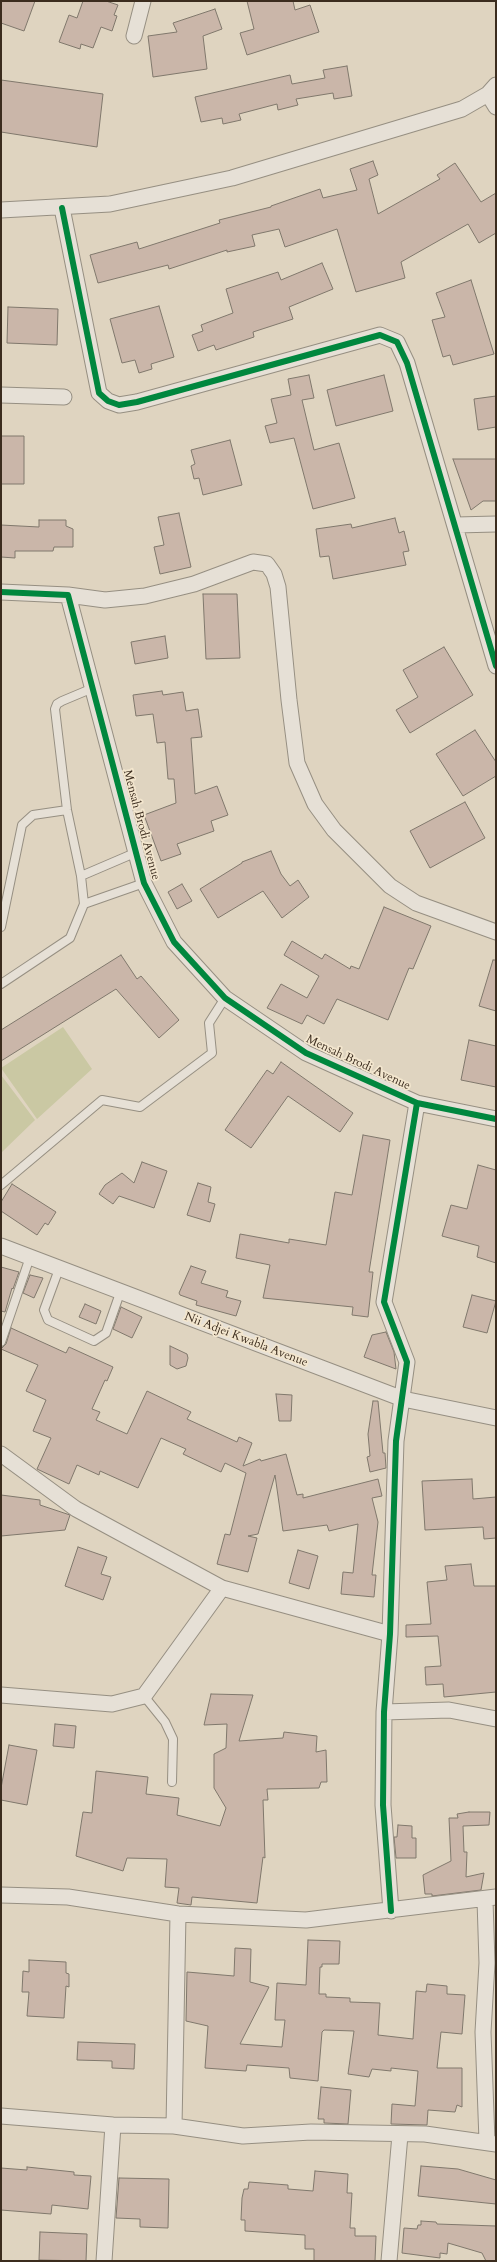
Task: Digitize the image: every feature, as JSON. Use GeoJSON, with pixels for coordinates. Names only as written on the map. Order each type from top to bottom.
{"type":"FeatureCollection","features":[{"type":"Feature","properties":{"kind":"street"},"geometry":{"type":"LineString","coordinates":[[134,36],[143,1]]}},
{"type":"Feature","properties":{"kind":"street"},"geometry":{"type":"LineString","coordinates":[[1,210],[62,208],[110,204],[232,178],[462,109],[492,90],[496,107]]}},
{"type":"Feature","properties":{"kind":"street"},"geometry":{"type":"LineString","coordinates":[[62,208],[99,393],[108,401],[119,405],[137,402],[380,335],[397,342],[407,363],[456,525],[496,666]]}},
{"type":"Feature","properties":{"kind":"street"},"geometry":{"type":"LineString","coordinates":[[1,395],[64,397]]}},
{"type":"Feature","properties":{"kind":"street"},"geometry":{"type":"LineString","coordinates":[[456,525],[496,524]]}},
{"type":"Feature","properties":{"kind":"street"},"geometry":{"type":"LineString","coordinates":[[1,592],[68,595],[105,600],[145,596],[194,584],[253,562],[267,564],[274,574],[278,588],[297,763],[315,804],[334,830],[390,886],[416,903],[496,932]]}},
{"type":"Feature","properties":{"kind":"street","name":"Mensah Brodi Avenue"},"geometry":{"type":"LineString","coordinates":[[68,595],[144,883],[174,942],[225,998],[306,1053],[418,1103],[496,1119]]}},
{"type":"Feature","properties":{"kind":"street"},"geometry":{"type":"LineString","coordinates":[[391,1911],[383,1805],[384,1712],[390,1634],[396,1441],[407,1362],[384,1302],[418,1103]]}},
{"type":"Feature","properties":{"kind":"street","name":"Nii Adjei Kwabla Avenue"},"geometry":{"type":"LineString","coordinates":[[1,1246],[120,1293],[403,1399],[496,1418]]}},
{"type":"Feature","properties":{"kind":"street"},"geometry":{"type":"LineString","coordinates":[[1,1454],[76,1509],[222,1588],[390,1634]]}},
{"type":"Feature","properties":{"kind":"street"},"geometry":{"type":"LineString","coordinates":[[1,1695],[112,1704],[144,1696],[222,1588]]}},
{"type":"Feature","properties":{"kind":"street"},"geometry":{"type":"LineString","coordinates":[[384,1712],[449,1710],[496,1719]]}},
{"type":"Feature","properties":{"kind":"street"},"geometry":{"type":"LineString","coordinates":[[1,1895],[68,1897],[178,1914],[306,1920],[490,1898],[483,2032],[492,2143],[425,2134],[400,2135],[311,2132],[243,2136],[174,2126],[113,2125],[1,2116]]}},
{"type":"Feature","properties":{"kind":"street"},"geometry":{"type":"LineString","coordinates":[[174,2126],[178,1914]]}},
{"type":"Feature","properties":{"kind":"street"},"geometry":{"type":"LineString","coordinates":[[104,2261],[113,2125]]}},
{"type":"Feature","properties":{"kind":"street"},"geometry":{"type":"LineString","coordinates":[[389,2261],[400,2135]]}},
{"type":"Feature","properties":{"kind":"lane"},"geometry":{"type":"LineString","coordinates":[[1,984],[70,938],[84,904],[81,876],[67,810],[56,709],[57,704],[62,701],[93,688]]}},
{"type":"Feature","properties":{"kind":"lane"},"geometry":{"type":"LineString","coordinates":[[1,927],[22,825],[33,815],[67,810]]}},
{"type":"Feature","properties":{"kind":"lane"},"geometry":{"type":"LineString","coordinates":[[81,876],[137,852]]}},
{"type":"Feature","properties":{"kind":"lane"},"geometry":{"type":"LineString","coordinates":[[84,904],[144,883]]}},
{"type":"Feature","properties":{"kind":"lane"},"geometry":{"type":"LineString","coordinates":[[1,1185],[102,1100],[140,1107],[212,1053],[209,1023],[225,998]]}},
{"type":"Feature","properties":{"kind":"lane"},"geometry":{"type":"LineString","coordinates":[[1,1342],[30,1257]]}},
{"type":"Feature","properties":{"kind":"lane"},"geometry":{"type":"LineString","coordinates":[[59,1269],[44,1310],[48,1320],[94,1341],[106,1333],[120,1293]]}},
{"type":"Feature","properties":{"kind":"lane"},"geometry":{"type":"LineString","coordinates":[[144,1696],[165,1722],[173,1739],[172,1782]]}},
{"type":"Feature","properties":{"kind":"shaded area"},"geometry":{"type":"Polygon","coordinates":[[[63,1027],[92,1069],[37,1119],[1,1068],[63,1027]]]}},
{"type":"Feature","properties":{"kind":"shaded area"},"geometry":{"type":"Polygon","coordinates":[[[1,1075],[35,1120],[1,1153],[1,1075]]]}},
{"type":"Feature","properties":{"kind":"building"},"geometry":{"type":"Polygon","coordinates":[[[1,1],[35,1],[24,31],[1,23],[1,1]]]}},
{"type":"Feature","properties":{"kind":"building"},"geometry":{"type":"Polygon","coordinates":[[[83,1],[106,1],[118,5],[114,15],[117,16],[112,31],[101,27],[93,48],[81,44],[80,49],[59,42],[69,15],[77,18],[83,1]]]}},
{"type":"Feature","properties":{"kind":"building"},"geometry":{"type":"Polygon","coordinates":[[[247,1],[293,1],[295,10],[310,5],[319,32],[247,55],[240,33],[254,29],[247,1]]]}},
{"type":"Feature","properties":{"kind":"building"},"geometry":{"type":"Polygon","coordinates":[[[215,9],[222,29],[203,36],[207,69],[153,77],[148,36],[177,32],[173,23],[215,9]]]}},
{"type":"Feature","properties":{"kind":"building"},"geometry":{"type":"Polygon","coordinates":[[[347,66],[352,96],[334,99],[333,93],[296,99],[298,105],[278,110],[277,104],[239,114],[241,120],[223,124],[222,118],[201,122],[195,97],[290,75],[292,84],[325,78],[323,70],[347,66]]]}},
{"type":"Feature","properties":{"kind":"building"},"geometry":{"type":"Polygon","coordinates":[[[1,80],[103,94],[97,147],[1,132],[1,80]]]}},
{"type":"Feature","properties":{"kind":"building"},"geometry":{"type":"Polygon","coordinates":[[[373,161],[378,175],[369,179],[378,214],[440,179],[437,175],[455,163],[481,202],[496,193],[496,233],[479,243],[468,224],[401,262],[405,278],[356,292],[337,229],[285,247],[279,229],[252,235],[255,246],[227,252],[227,250],[169,269],[168,265],[98,283],[90,255],[137,242],[139,249],[220,223],[219,220],[271,207],[320,189],[323,198],[357,190],[350,169],[373,161]]]}},
{"type":"Feature","properties":{"kind":"building"},"geometry":{"type":"Polygon","coordinates":[[[322,263],[333,289],[289,307],[293,319],[253,332],[254,337],[216,350],[214,345],[198,351],[192,335],[203,331],[201,325],[233,313],[226,289],[278,272],[281,280],[322,263]]]}},
{"type":"Feature","properties":{"kind":"building"},"geometry":{"type":"Polygon","coordinates":[[[471,280],[494,354],[453,365],[450,355],[443,357],[432,320],[445,317],[436,293],[471,280]]]}},
{"type":"Feature","properties":{"kind":"building"},"geometry":{"type":"Polygon","coordinates":[[[159,306],[174,357],[151,364],[152,369],[139,373],[135,360],[122,363],[110,319],[159,306]]]}},
{"type":"Feature","properties":{"kind":"building"},"geometry":{"type":"Polygon","coordinates":[[[8,307],[58,309],[57,345],[7,343],[8,307]]]}},
{"type":"Feature","properties":{"kind":"building"},"geometry":{"type":"Polygon","coordinates":[[[309,375],[314,398],[302,400],[314,450],[339,443],[355,498],[313,509],[294,438],[270,443],[265,426],[277,423],[271,399],[291,395],[288,379],[309,375]]]}},
{"type":"Feature","properties":{"kind":"building"},"geometry":{"type":"Polygon","coordinates":[[[384,375],[393,411],[336,426],[327,390],[384,375]]]}},
{"type":"Feature","properties":{"kind":"building"},"geometry":{"type":"Polygon","coordinates":[[[496,396],[496,427],[478,430],[474,399],[496,396]]]}},
{"type":"Feature","properties":{"kind":"building"},"geometry":{"type":"Polygon","coordinates":[[[1,436],[24,436],[24,484],[1,484],[1,436]]]}},
{"type":"Feature","properties":{"kind":"building"},"geometry":{"type":"Polygon","coordinates":[[[230,440],[242,485],[203,495],[199,478],[194,479],[191,466],[195,464],[191,450],[230,440]]]}},
{"type":"Feature","properties":{"kind":"building"},"geometry":{"type":"Polygon","coordinates":[[[453,459],[496,459],[496,501],[483,501],[471,510],[453,459]]]}},
{"type":"Feature","properties":{"kind":"building"},"geometry":{"type":"Polygon","coordinates":[[[179,513],[191,567],[160,574],[154,547],[164,545],[158,517],[179,513]]]}},
{"type":"Feature","properties":{"kind":"building"},"geometry":{"type":"Polygon","coordinates":[[[395,518],[399,533],[404,531],[409,551],[403,552],[406,565],[333,579],[329,556],[320,557],[316,529],[351,524],[352,528],[395,518]]]}},
{"type":"Feature","properties":{"kind":"building"},"geometry":{"type":"Polygon","coordinates":[[[39,520],[66,520],[66,526],[73,529],[73,547],[54,547],[53,551],[15,551],[15,558],[1,557],[1,525],[39,527],[39,520]]]}},
{"type":"Feature","properties":{"kind":"building"},"geometry":{"type":"Polygon","coordinates":[[[203,594],[237,594],[240,658],[206,659],[203,594]]]}},
{"type":"Feature","properties":{"kind":"building"},"geometry":{"type":"Polygon","coordinates":[[[165,636],[168,658],[135,664],[131,642],[165,636]]]}},
{"type":"Feature","properties":{"kind":"building"},"geometry":{"type":"Polygon","coordinates":[[[444,647],[473,695],[410,733],[396,710],[418,697],[403,670],[444,647]]]}},
{"type":"Feature","properties":{"kind":"building"},"geometry":{"type":"Polygon","coordinates":[[[162,691],[163,695],[183,692],[186,711],[198,709],[202,737],[191,738],[195,794],[217,786],[228,815],[211,821],[214,831],[177,844],[181,854],[161,861],[144,815],[176,803],[174,779],[168,779],[165,742],[157,743],[153,714],[136,716],[133,695],[162,691]]]}},
{"type":"Feature","properties":{"kind":"building"},"geometry":{"type":"Polygon","coordinates":[[[475,730],[496,762],[496,776],[463,796],[436,754],[475,730]]]}},
{"type":"Feature","properties":{"kind":"building"},"geometry":{"type":"Polygon","coordinates":[[[465,802],[485,838],[430,868],[410,831],[465,802]]]}},
{"type":"Feature","properties":{"kind":"building"},"geometry":{"type":"Polygon","coordinates":[[[271,851],[281,874],[290,886],[298,880],[309,897],[282,918],[263,891],[218,918],[200,889],[242,862],[271,851]]]}},
{"type":"Feature","properties":{"kind":"building"},"geometry":{"type":"Polygon","coordinates":[[[182,884],[192,901],[177,909],[168,892],[182,884]]]}},
{"type":"Feature","properties":{"kind":"building"},"geometry":{"type":"Polygon","coordinates":[[[384,907],[431,926],[413,969],[409,968],[388,1020],[337,999],[324,1024],[307,1015],[302,1024],[267,1008],[281,984],[307,998],[319,976],[284,955],[292,941],[322,959],[325,954],[350,969],[351,966],[359,969],[384,907]]]}},
{"type":"Feature","properties":{"kind":"building"},"geometry":{"type":"Polygon","coordinates":[[[121,955],[137,979],[141,976],[179,1020],[159,1038],[116,989],[1,1061],[1,1030],[121,955]]]}},
{"type":"Feature","properties":{"kind":"building"},"geometry":{"type":"Polygon","coordinates":[[[493,960],[496,960],[496,1011],[479,1006],[493,960]]]}},
{"type":"Feature","properties":{"kind":"building"},"geometry":{"type":"Polygon","coordinates":[[[469,1040],[496,1046],[496,1087],[461,1080],[469,1040]]]}},
{"type":"Feature","properties":{"kind":"building"},"geometry":{"type":"Polygon","coordinates":[[[281,1062],[353,1113],[340,1132],[288,1096],[251,1148],[225,1130],[267,1070],[273,1074],[281,1062]]]}},
{"type":"Feature","properties":{"kind":"building"},"geometry":{"type":"Polygon","coordinates":[[[363,1135],[390,1140],[369,1272],[373,1272],[368,1317],[352,1315],[353,1307],[263,1298],[270,1265],[236,1258],[240,1234],[289,1243],[289,1239],[326,1245],[335,1192],[352,1195],[363,1135]]]}},
{"type":"Feature","properties":{"kind":"building"},"geometry":{"type":"Polygon","coordinates":[[[142,1162],[167,1171],[154,1208],[119,1196],[113,1204],[99,1194],[105,1185],[122,1173],[134,1183],[142,1162]]]}},
{"type":"Feature","properties":{"kind":"building"},"geometry":{"type":"Polygon","coordinates":[[[478,1165],[496,1170],[496,1263],[477,1257],[479,1246],[442,1236],[451,1205],[467,1209],[478,1165]]]}},
{"type":"Feature","properties":{"kind":"building"},"geometry":{"type":"Polygon","coordinates":[[[198,1183],[211,1187],[208,1202],[215,1204],[210,1222],[187,1215],[198,1183]]]}},
{"type":"Feature","properties":{"kind":"building"},"geometry":{"type":"Polygon","coordinates":[[[12,1184],[56,1212],[48,1225],[45,1223],[37,1235],[1,1211],[1,1202],[12,1184]]]}},
{"type":"Feature","properties":{"kind":"building"},"geometry":{"type":"Polygon","coordinates":[[[191,1266],[206,1271],[201,1283],[228,1291],[226,1297],[241,1301],[236,1316],[196,1305],[197,1301],[180,1295],[179,1293],[191,1266]]]}},
{"type":"Feature","properties":{"kind":"building"},"geometry":{"type":"Polygon","coordinates":[[[1,1267],[19,1272],[13,1289],[12,1288],[5,1312],[1,1311],[1,1267]]]}},
{"type":"Feature","properties":{"kind":"building"},"geometry":{"type":"Polygon","coordinates":[[[30,1275],[43,1278],[34,1298],[23,1293],[30,1275]]]}},
{"type":"Feature","properties":{"kind":"building"},"geometry":{"type":"Polygon","coordinates":[[[472,1295],[496,1301],[487,1333],[463,1327],[472,1295]]]}},
{"type":"Feature","properties":{"kind":"building"},"geometry":{"type":"Polygon","coordinates":[[[85,1304],[101,1311],[96,1324],[79,1317],[85,1304]]]}},
{"type":"Feature","properties":{"kind":"building"},"geometry":{"type":"Polygon","coordinates":[[[121,1307],[142,1317],[132,1338],[113,1329],[121,1307]]]}},
{"type":"Feature","properties":{"kind":"building"},"geometry":{"type":"Polygon","coordinates":[[[11,1328],[66,1353],[69,1347],[113,1367],[107,1381],[105,1380],[92,1409],[100,1412],[96,1420],[127,1434],[147,1391],[191,1412],[187,1419],[237,1442],[239,1437],[252,1443],[243,1466],[260,1459],[261,1461],[286,1454],[297,1495],[303,1494],[303,1498],[378,1479],[382,1496],[372,1498],[378,1522],[372,1575],[376,1575],[374,1597],[341,1594],[343,1572],[353,1573],[358,1524],[329,1531],[327,1525],[283,1531],[275,1475],[258,1534],[248,1536],[257,1538],[248,1572],[217,1564],[225,1534],[230,1535],[246,1473],[225,1463],[221,1472],[183,1454],[186,1449],[161,1438],[138,1488],[100,1471],[99,1475],[77,1465],[69,1484],[37,1469],[51,1438],[33,1431],[46,1400],[26,1391],[38,1365],[1,1349],[6,1344],[11,1328]]]}},
{"type":"Feature","properties":{"kind":"building"},"geometry":{"type":"Polygon","coordinates":[[[386,1332],[394,1352],[396,1369],[364,1357],[372,1335],[386,1332]]]}},
{"type":"Feature","properties":{"kind":"building"},"geometry":{"type":"Polygon","coordinates":[[[170,1346],[187,1354],[188,1358],[186,1366],[177,1369],[170,1365],[170,1346]]]}},
{"type":"Feature","properties":{"kind":"building"},"geometry":{"type":"Polygon","coordinates":[[[276,1394],[292,1395],[291,1421],[279,1421],[276,1394]]]}},
{"type":"Feature","properties":{"kind":"building"},"geometry":{"type":"Polygon","coordinates":[[[373,1401],[378,1401],[383,1453],[385,1453],[386,1468],[370,1472],[367,1457],[370,1456],[368,1434],[373,1401]]]}},
{"type":"Feature","properties":{"kind":"building"},"geometry":{"type":"Polygon","coordinates":[[[472,1479],[473,1499],[496,1497],[496,1538],[484,1539],[483,1527],[425,1530],[422,1481],[472,1479]]]}},
{"type":"Feature","properties":{"kind":"building"},"geometry":{"type":"Polygon","coordinates":[[[1,1495],[40,1500],[40,1505],[70,1515],[65,1530],[1,1536],[1,1495]]]}},
{"type":"Feature","properties":{"kind":"building"},"geometry":{"type":"Polygon","coordinates":[[[78,1547],[107,1557],[101,1574],[111,1577],[103,1600],[65,1586],[78,1547]]]}},
{"type":"Feature","properties":{"kind":"building"},"geometry":{"type":"Polygon","coordinates":[[[298,1550],[318,1556],[309,1589],[289,1583],[298,1550]]]}},
{"type":"Feature","properties":{"kind":"building"},"geometry":{"type":"Polygon","coordinates":[[[471,1564],[474,1586],[496,1586],[496,1692],[444,1697],[443,1684],[426,1685],[425,1667],[441,1666],[438,1636],[406,1637],[406,1625],[431,1624],[427,1582],[447,1580],[445,1566],[471,1564]]]}},
{"type":"Feature","properties":{"kind":"building"},"geometry":{"type":"Polygon","coordinates":[[[211,1694],[253,1695],[239,1741],[283,1738],[284,1732],[317,1736],[316,1752],[326,1750],[327,1782],[321,1782],[319,1788],[267,1789],[268,1800],[263,1800],[265,1858],[263,1857],[257,1903],[192,1897],[191,1905],[177,1903],[179,1888],[165,1887],[167,1859],[127,1858],[123,1871],[76,1856],[83,1812],[92,1813],[96,1771],[148,1777],[146,1794],[179,1798],[177,1815],[220,1826],[226,1808],[214,1788],[214,1754],[226,1748],[227,1724],[204,1725],[211,1694]]]}},
{"type":"Feature","properties":{"kind":"building"},"geometry":{"type":"Polygon","coordinates":[[[55,1724],[76,1726],[74,1748],[53,1746],[55,1724]]]}},
{"type":"Feature","properties":{"kind":"building"},"geometry":{"type":"Polygon","coordinates":[[[9,1745],[37,1750],[27,1805],[1,1800],[1,1788],[9,1745]]]}},
{"type":"Feature","properties":{"kind":"building"},"geometry":{"type":"Polygon","coordinates":[[[469,1812],[490,1812],[489,1825],[463,1826],[464,1852],[467,1852],[466,1877],[484,1873],[481,1890],[432,1896],[432,1894],[425,1894],[423,1875],[451,1861],[449,1818],[458,1818],[457,1814],[469,1812]]]}},
{"type":"Feature","properties":{"kind":"building"},"geometry":{"type":"Polygon","coordinates":[[[398,1825],[412,1826],[412,1838],[416,1838],[416,1858],[396,1858],[394,1837],[397,1837],[398,1825]]]}},
{"type":"Feature","properties":{"kind":"building"},"geometry":{"type":"Polygon","coordinates":[[[308,1940],[340,1941],[339,1964],[322,1964],[322,1967],[320,1967],[319,1994],[326,1994],[326,1997],[350,1998],[350,2002],[380,2003],[378,2035],[413,2039],[416,1991],[426,1992],[427,1984],[447,1986],[447,1994],[465,1995],[462,2034],[441,2032],[437,2068],[462,2068],[462,2107],[457,2105],[455,2112],[428,2110],[427,2125],[391,2124],[392,2104],[415,2106],[418,2071],[391,2068],[391,2071],[372,2069],[369,2077],[348,2074],[354,2031],[324,2030],[322,2032],[318,2081],[290,2078],[289,2068],[247,2065],[246,2071],[205,2068],[208,2026],[186,2021],[187,1972],[234,1976],[235,1948],[251,1949],[250,1982],[269,1987],[240,2044],[282,2047],[285,2020],[275,2020],[277,1983],[306,1985],[308,1940]]]}},
{"type":"Feature","properties":{"kind":"building"},"geometry":{"type":"Polygon","coordinates":[[[29,1960],[66,1962],[66,1973],[69,1974],[69,1987],[66,1986],[64,2018],[27,2016],[29,1992],[22,1992],[23,1971],[29,1972],[29,1960]]]}},
{"type":"Feature","properties":{"kind":"building"},"geometry":{"type":"Polygon","coordinates":[[[78,2042],[135,2044],[134,2069],[112,2068],[112,2061],[77,2060],[78,2042]]]}},
{"type":"Feature","properties":{"kind":"building"},"geometry":{"type":"Polygon","coordinates":[[[321,2087],[351,2090],[348,2124],[324,2123],[324,2119],[318,2119],[321,2087]]]}},
{"type":"Feature","properties":{"kind":"building"},"geometry":{"type":"Polygon","coordinates":[[[421,2166],[458,2169],[496,2180],[496,2204],[418,2196],[421,2166]]]}},
{"type":"Feature","properties":{"kind":"building"},"geometry":{"type":"Polygon","coordinates":[[[27,2167],[74,2172],[74,2175],[91,2176],[88,2209],[52,2205],[51,2214],[1,2210],[1,2168],[27,2170],[27,2167]]]}},
{"type":"Feature","properties":{"kind":"building"},"geometry":{"type":"Polygon","coordinates":[[[315,2171],[348,2174],[347,2193],[352,2193],[350,2228],[355,2228],[355,2236],[376,2236],[375,2261],[314,2261],[314,2249],[305,2249],[305,2235],[245,2231],[245,2220],[241,2220],[242,2198],[244,2189],[248,2189],[249,2182],[288,2185],[288,2189],[313,2191],[315,2171]]]}},
{"type":"Feature","properties":{"kind":"building"},"geometry":{"type":"Polygon","coordinates":[[[119,2178],[169,2179],[168,2228],[140,2227],[140,2219],[116,2218],[119,2178]]]}},
{"type":"Feature","properties":{"kind":"building"},"geometry":{"type":"Polygon","coordinates":[[[421,2221],[436,2222],[437,2224],[496,2226],[496,2261],[486,2261],[482,2253],[448,2243],[447,2254],[440,2253],[440,2258],[402,2253],[404,2228],[417,2229],[418,2225],[421,2225],[421,2221]]]}},
{"type":"Feature","properties":{"kind":"building"},"geometry":{"type":"Polygon","coordinates":[[[40,2232],[87,2234],[86,2261],[39,2260],[40,2232]]]}},
{"type":"Feature","properties":{"kind":"cycle path"},"geometry":{"type":"LineString","coordinates":[[62,208],[99,393],[108,401],[119,405],[137,402],[380,335],[397,342],[407,363],[496,666]]}},
{"type":"Feature","properties":{"kind":"cycle path"},"geometry":{"type":"LineString","coordinates":[[1,592],[68,595],[144,883],[174,942],[225,998],[306,1053],[417,1103],[496,1119]]}},
{"type":"Feature","properties":{"kind":"cycle path"},"geometry":{"type":"LineString","coordinates":[[391,1911],[383,1805],[384,1712],[390,1634],[396,1441],[407,1362],[384,1302],[417,1103]]}}]}
